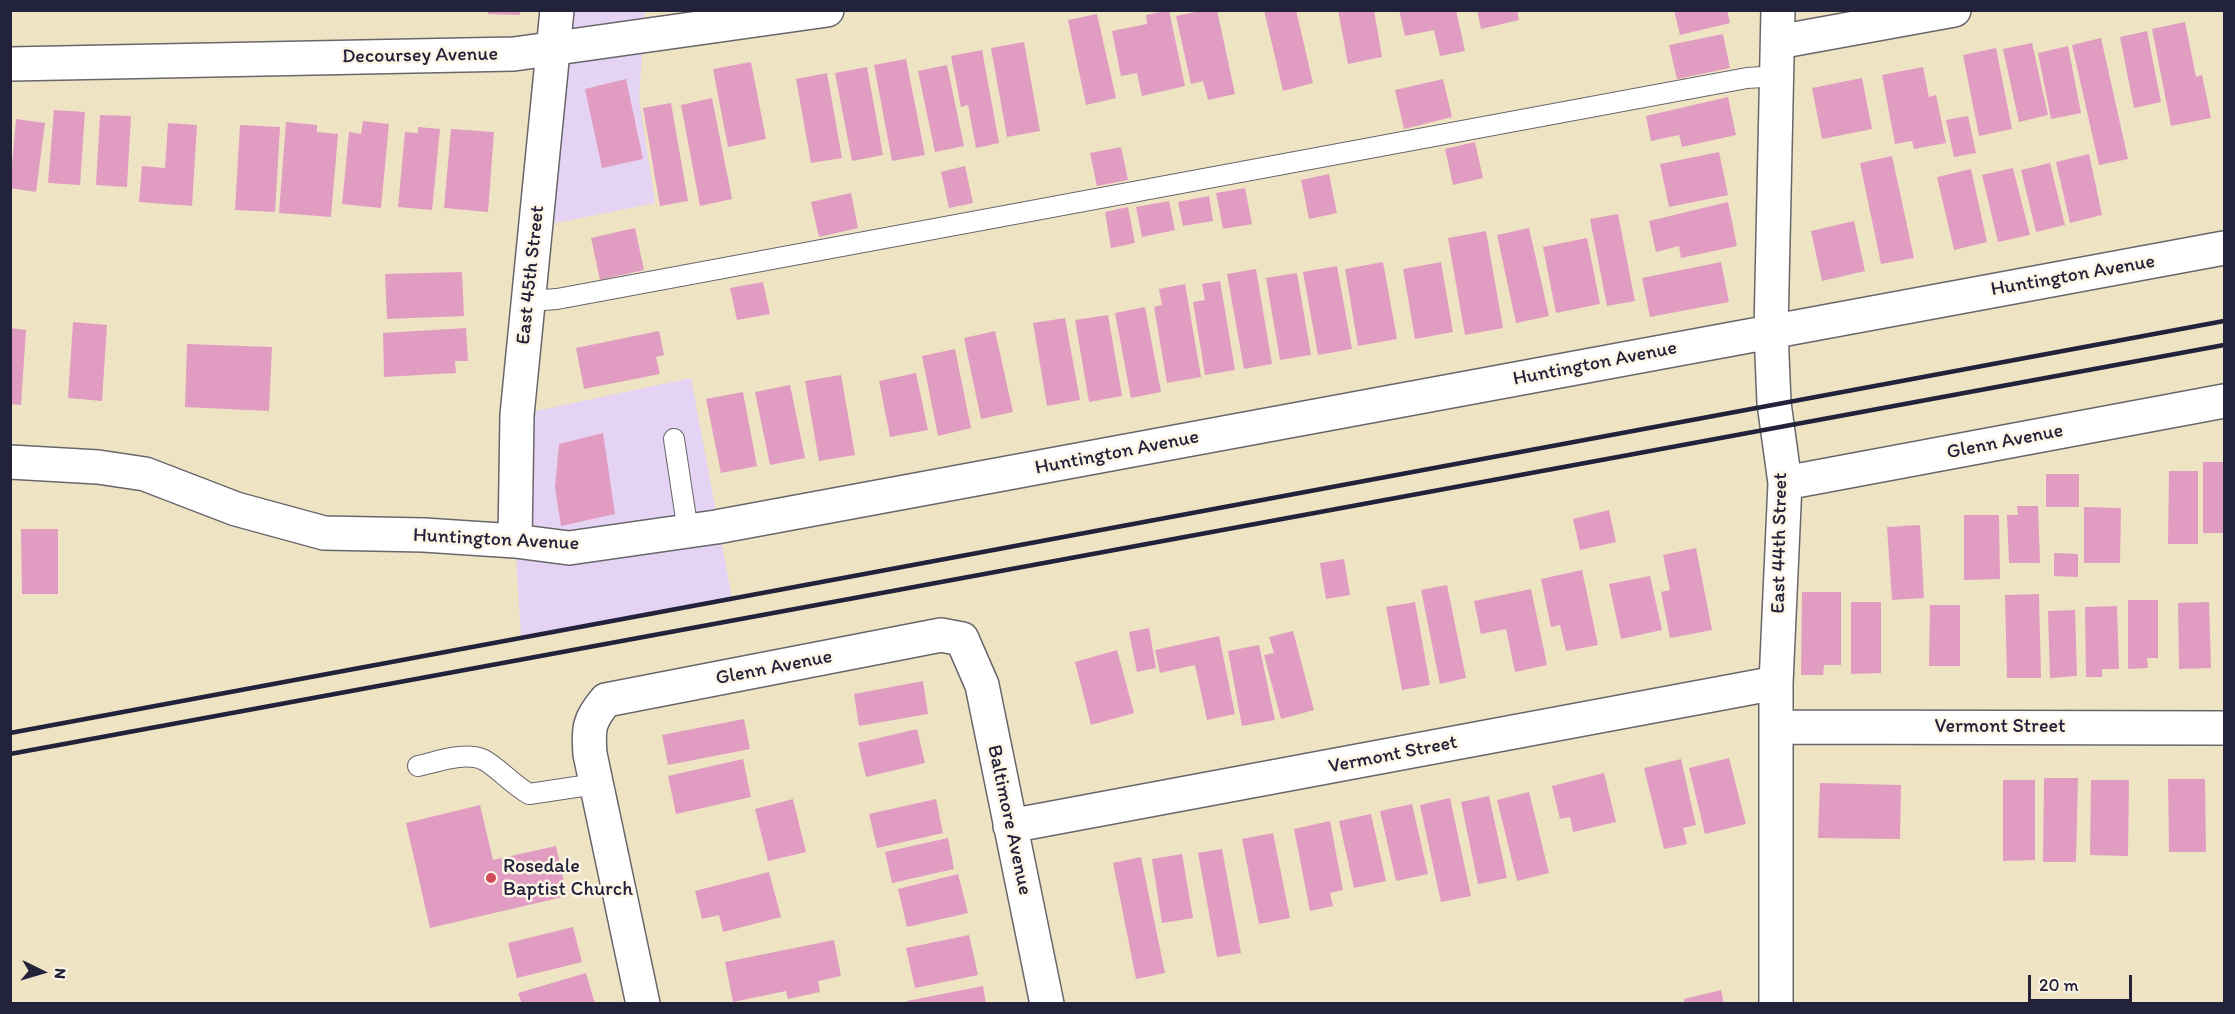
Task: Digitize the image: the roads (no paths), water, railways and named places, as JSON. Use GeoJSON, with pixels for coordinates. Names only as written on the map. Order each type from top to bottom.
{"type":"FeatureCollection","features":[{"type":"Feature","properties":{"kind":"street","name":"East 45th Street"},"geometry":{"type":"LineString","coordinates":[[515,541],[517,415],[557,10]]}},
{"type":"Feature","properties":{"kind":"street","name":"Decoursey Avenue"},"geometry":{"type":"LineString","coordinates":[[10,64],[514,54],[827,10]]}},
{"type":"Feature","properties":{"kind":"street"},"geometry":{"type":"LineString","coordinates":[[1778,26],[1954,10]]}},
{"type":"Feature","properties":{"kind":"street","name":"East 44th Street"},"geometry":{"type":"LineString","coordinates":[[1776,1004],[1776,683],[1785,483],[1776,420],[1771,331],[1778,26]]}},
{"type":"Feature","properties":{"kind":"street","name":"Huntington Avenue"},"geometry":{"type":"LineString","coordinates":[[10,462],[99,467],[145,474],[236,509],[324,533],[424,535],[515,541],[569,548],[688,532],[2224,248]]}},
{"type":"Feature","properties":{"kind":"street","name":"Glenn Avenue"},"geometry":{"type":"LineString","coordinates":[[1785,483],[2224,401]]}},
{"type":"Feature","properties":{"kind":"street","name":"Glenn Avenue"},"geometry":{"type":"LineString","coordinates":[[596,784],[588,733],[592,716],[606,700],[941,636],[962,639]]}},
{"type":"Feature","properties":{"kind":"street","name":"Baltimore Avenue"},"geometry":{"type":"LineString","coordinates":[[962,639],[982,686],[1047,1004]]}},
{"type":"Feature","properties":{"kind":"street","name":"Vermont Street"},"geometry":{"type":"LineString","coordinates":[[1010,826],[1776,683]]}},
{"type":"Feature","properties":{"kind":"street","name":"Vermont Street"},"geometry":{"type":"LineString","coordinates":[[1776,727],[2224,728]]}},
{"type":"Feature","properties":{"kind":"street"},"geometry":{"type":"LineString","coordinates":[[596,784],[643,1004]]}},
{"type":"Feature","properties":{"kind":"lane"},"geometry":{"type":"LineString","coordinates":[[529,301],[568,297],[1735,81],[1777,76]]}},
{"type":"Feature","properties":{"kind":"lane"},"geometry":{"type":"LineString","coordinates":[[674,438],[688,532]]}},
{"type":"Feature","properties":{"kind":"lane"},"geometry":{"type":"LineString","coordinates":[[418,766],[462,758],[478,758],[485,760],[507,781],[530,794],[596,784]]}},
{"type":"Feature","properties":{"kind":"railway"},"geometry":{"type":"LineString","coordinates":[[10,733],[2224,321]]}},
{"type":"Feature","properties":{"kind":"railway"},"geometry":{"type":"LineString","coordinates":[[10,754],[2224,345]]}},
{"type":"Feature","properties":{"kind":"place","name":"Rosedale Baptist Church"},"geometry":{"type":"Point","coordinates":[491,878]}}]}
